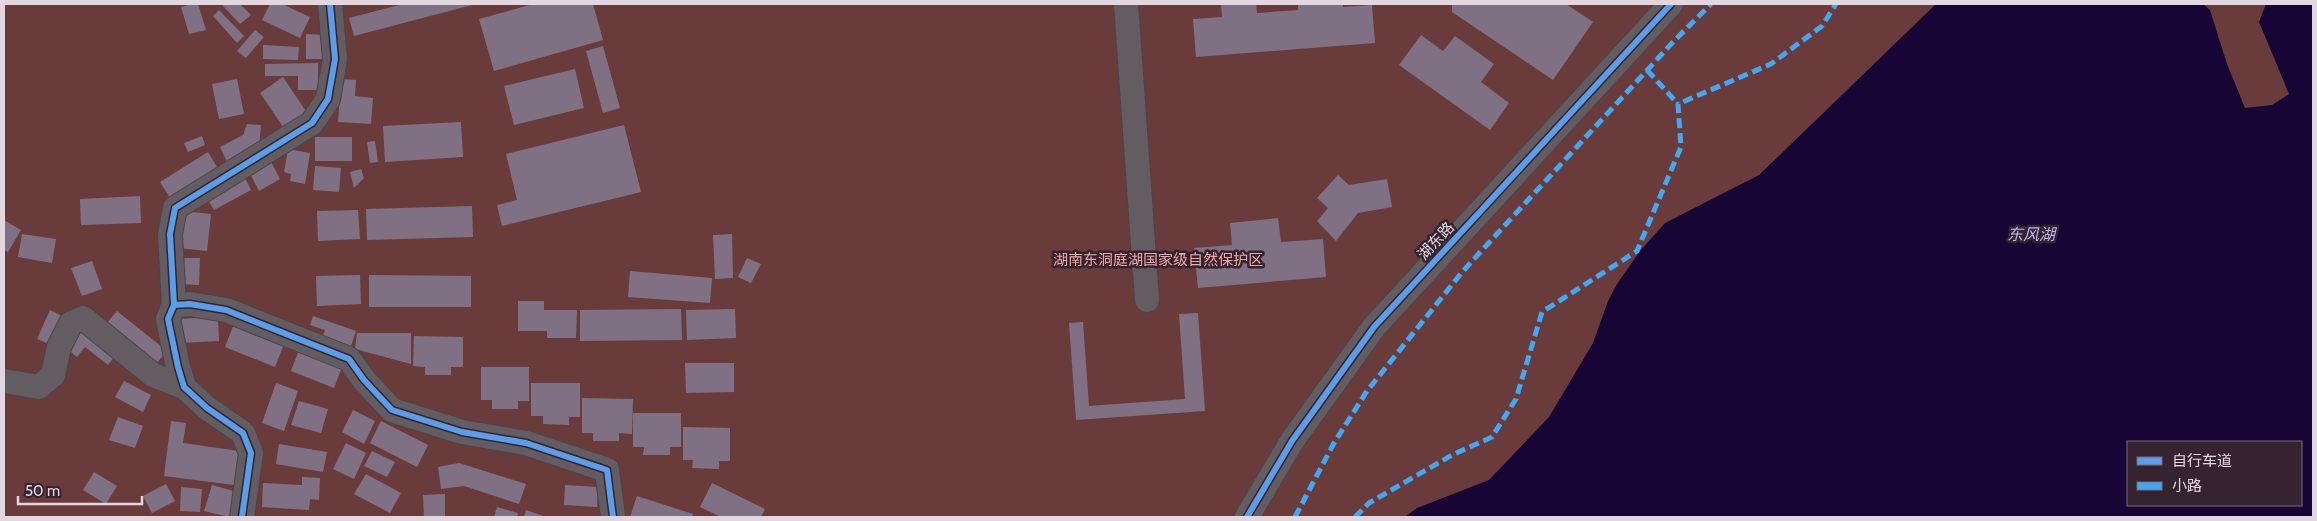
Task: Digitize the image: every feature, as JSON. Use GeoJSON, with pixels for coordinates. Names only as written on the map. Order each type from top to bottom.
{"type":"FeatureCollection","features":[{"type":"Feature","properties":{"kind":"street"},"geometry":{"type":"LineString","coordinates":[[184,387],[168,319],[174,305],[170,234],[174,208],[312,123],[328,99],[335,59],[330,4]]}},
{"type":"Feature","properties":{"kind":"street"},"geometry":{"type":"LineString","coordinates":[[1126,4],[1147,300]]}},
{"type":"Feature","properties":{"kind":"street","name":"湖东路"},"geometry":{"type":"LineString","coordinates":[[1247,517],[1292,441],[1374,327],[1671,4]]}},
{"type":"Feature","properties":{"kind":"street"},"geometry":{"type":"LineString","coordinates":[[174,305],[190,304],[226,310],[349,359],[364,380],[392,410],[462,432],[526,444],[608,470],[613,517]]}},
{"type":"Feature","properties":{"kind":"street"},"geometry":{"type":"LineString","coordinates":[[4,381],[39,387],[53,375],[59,347],[71,323],[83,318],[153,375],[184,387],[207,408],[243,434],[251,453],[242,517]]}},
{"type":"Feature","properties":{"kind":"green space","name":"湖南东洞庭湖国家级自然保护区"},"geometry":{"type":"Polygon","coordinates":[[[4,4],[2313,4],[2313,517],[4,517],[4,4]]]}},
{"type":"Feature","properties":{"kind":"water","name":"东风湖"},"geometry":{"type":"Polygon","coordinates":[[[1936,4],[2203,4],[2210,10],[2227,64],[2245,108],[2272,105],[2289,94],[2259,22],[2266,4],[2313,4],[2313,517],[1405,517],[1417,508],[1489,480],[1549,417],[1593,343],[1608,301],[1617,284],[1640,251],[1665,223],[1759,175],[1936,4]]]}},
{"type":"Feature","properties":{"kind":"building"},"geometry":{"type":"Polygon","coordinates":[[[198,4],[206,30],[189,34],[181,7],[198,4]]]}},
{"type":"Feature","properties":{"kind":"building"},"geometry":{"type":"Polygon","coordinates":[[[221,4],[240,4],[251,15],[240,24],[221,4]]]}},
{"type":"Feature","properties":{"kind":"building"},"geometry":{"type":"Polygon","coordinates":[[[270,4],[282,4],[310,17],[300,38],[262,20],[270,4]]]}},
{"type":"Feature","properties":{"kind":"building"},"geometry":{"type":"Polygon","coordinates":[[[403,4],[476,4],[354,36],[349,18],[403,4]]]}},
{"type":"Feature","properties":{"kind":"building"},"geometry":{"type":"Polygon","coordinates":[[[533,4],[593,4],[603,40],[494,71],[479,19],[533,4]]]}},
{"type":"Feature","properties":{"kind":"building"},"geometry":{"type":"Polygon","coordinates":[[[1221,4],[1256,4],[1257,13],[1298,10],[1298,4],[1343,4],[1343,7],[1372,5],[1375,43],[1196,57],[1193,19],[1222,17],[1221,4]]]}},
{"type":"Feature","properties":{"kind":"building"},"geometry":{"type":"Polygon","coordinates":[[[1452,4],[1566,4],[1593,22],[1553,80],[1452,12],[1452,4]]]}},
{"type":"Feature","properties":{"kind":"building"},"geometry":{"type":"Polygon","coordinates":[[[219,10],[244,36],[237,43],[213,16],[219,10]]]}},
{"type":"Feature","properties":{"kind":"building"},"geometry":{"type":"Polygon","coordinates":[[[255,30],[264,37],[246,58],[237,51],[255,30]]]}},
{"type":"Feature","properties":{"kind":"building"},"geometry":{"type":"Polygon","coordinates":[[[306,34],[325,35],[325,59],[306,59],[306,34]]]}},
{"type":"Feature","properties":{"kind":"building"},"geometry":{"type":"Polygon","coordinates":[[[1421,35],[1443,51],[1455,36],[1494,64],[1481,82],[1509,103],[1490,130],[1399,65],[1421,35]]]}},
{"type":"Feature","properties":{"kind":"building"},"geometry":{"type":"Polygon","coordinates":[[[263,45],[299,47],[298,60],[263,59],[263,45]]]}},
{"type":"Feature","properties":{"kind":"building"},"geometry":{"type":"Polygon","coordinates":[[[603,46],[620,108],[603,113],[586,51],[603,46]]]}},
{"type":"Feature","properties":{"kind":"building"},"geometry":{"type":"Polygon","coordinates":[[[318,63],[318,90],[298,90],[298,76],[265,76],[265,64],[318,63]]]}},
{"type":"Feature","properties":{"kind":"building"},"geometry":{"type":"Polygon","coordinates":[[[575,69],[584,108],[514,125],[504,86],[575,69]]]}},
{"type":"Feature","properties":{"kind":"building"},"geometry":{"type":"Polygon","coordinates":[[[283,77],[307,113],[284,128],[260,93],[283,77]]]}},
{"type":"Feature","properties":{"kind":"building"},"geometry":{"type":"Polygon","coordinates":[[[237,79],[244,114],[219,119],[212,84],[237,79]]]}},
{"type":"Feature","properties":{"kind":"building"},"geometry":{"type":"Polygon","coordinates":[[[341,79],[356,80],[355,96],[373,98],[371,124],[338,122],[341,79]]]}},
{"type":"Feature","properties":{"kind":"building"},"geometry":{"type":"Polygon","coordinates":[[[461,122],[463,157],[385,162],[383,126],[461,122]]]}},
{"type":"Feature","properties":{"kind":"building"},"geometry":{"type":"Polygon","coordinates":[[[247,124],[261,125],[259,147],[227,162],[220,147],[243,135],[247,124]]]}},
{"type":"Feature","properties":{"kind":"building"},"geometry":{"type":"Polygon","coordinates":[[[624,125],[641,192],[502,226],[497,205],[517,200],[506,154],[624,125]]]}},
{"type":"Feature","properties":{"kind":"building"},"geometry":{"type":"Polygon","coordinates":[[[202,136],[205,145],[188,152],[184,143],[202,136]]]}},
{"type":"Feature","properties":{"kind":"building"},"geometry":{"type":"Polygon","coordinates":[[[315,137],[352,137],[352,161],[315,161],[315,137]]]}},
{"type":"Feature","properties":{"kind":"building"},"geometry":{"type":"Polygon","coordinates":[[[375,141],[378,162],[370,163],[367,142],[375,141]]]}},
{"type":"Feature","properties":{"kind":"building"},"geometry":{"type":"Polygon","coordinates":[[[288,149],[310,153],[305,184],[290,181],[291,174],[284,172],[288,149]]]}},
{"type":"Feature","properties":{"kind":"building"},"geometry":{"type":"Polygon","coordinates":[[[208,152],[220,172],[172,201],[160,182],[208,152]]]}},
{"type":"Feature","properties":{"kind":"building"},"geometry":{"type":"Polygon","coordinates":[[[269,158],[280,179],[259,191],[248,170],[269,158]]]}},
{"type":"Feature","properties":{"kind":"building"},"geometry":{"type":"Polygon","coordinates":[[[315,166],[341,168],[339,192],[313,190],[315,166]]]}},
{"type":"Feature","properties":{"kind":"building"},"geometry":{"type":"Polygon","coordinates":[[[361,169],[364,178],[354,188],[350,172],[361,169]]]}},
{"type":"Feature","properties":{"kind":"building"},"geometry":{"type":"Polygon","coordinates":[[[1338,175],[1349,185],[1387,179],[1392,207],[1358,213],[1336,241],[1317,221],[1328,208],[1317,198],[1338,175]]]}},
{"type":"Feature","properties":{"kind":"building"},"geometry":{"type":"Polygon","coordinates":[[[244,176],[251,190],[214,210],[206,197],[244,176]]]}},
{"type":"Feature","properties":{"kind":"building"},"geometry":{"type":"Polygon","coordinates":[[[140,196],[141,223],[81,225],[80,199],[140,196]]]}},
{"type":"Feature","properties":{"kind":"building"},"geometry":{"type":"Polygon","coordinates":[[[472,206],[473,237],[367,240],[366,209],[472,206]]]}},
{"type":"Feature","properties":{"kind":"building"},"geometry":{"type":"Polygon","coordinates":[[[358,210],[360,239],[318,241],[317,211],[358,210]]]}},
{"type":"Feature","properties":{"kind":"building"},"geometry":{"type":"Polygon","coordinates":[[[182,211],[211,214],[207,251],[178,248],[182,211]]]}},
{"type":"Feature","properties":{"kind":"building"},"geometry":{"type":"Polygon","coordinates":[[[1278,218],[1281,242],[1323,239],[1326,277],[1198,288],[1194,248],[1232,245],[1230,223],[1278,218]]]}},
{"type":"Feature","properties":{"kind":"building"},"geometry":{"type":"Polygon","coordinates":[[[4,220],[21,230],[8,252],[4,250],[4,220]]]}},
{"type":"Feature","properties":{"kind":"building"},"geometry":{"type":"Polygon","coordinates":[[[22,234],[56,239],[52,263],[18,257],[22,234]]]}},
{"type":"Feature","properties":{"kind":"building"},"geometry":{"type":"Polygon","coordinates":[[[732,234],[733,278],[715,279],[713,235],[732,234]]]}},
{"type":"Feature","properties":{"kind":"building"},"geometry":{"type":"Polygon","coordinates":[[[181,258],[200,258],[199,285],[180,284],[181,258]]]}},
{"type":"Feature","properties":{"kind":"building"},"geometry":{"type":"Polygon","coordinates":[[[747,258],[761,264],[751,283],[738,277],[747,258]]]}},
{"type":"Feature","properties":{"kind":"building"},"geometry":{"type":"Polygon","coordinates":[[[92,261],[102,289],[82,296],[71,268],[92,261]]]}},
{"type":"Feature","properties":{"kind":"building"},"geometry":{"type":"Polygon","coordinates":[[[630,271],[712,278],[710,303],[628,297],[630,271]]]}},
{"type":"Feature","properties":{"kind":"building"},"geometry":{"type":"Polygon","coordinates":[[[360,275],[361,304],[317,306],[316,276],[360,275]]]}},
{"type":"Feature","properties":{"kind":"building"},"geometry":{"type":"Polygon","coordinates":[[[369,275],[471,276],[471,307],[369,307],[369,275]]]}},
{"type":"Feature","properties":{"kind":"building"},"geometry":{"type":"Polygon","coordinates":[[[518,301],[544,301],[544,310],[577,310],[576,338],[547,338],[547,331],[518,331],[518,301]]]}},
{"type":"Feature","properties":{"kind":"building"},"geometry":{"type":"Polygon","coordinates":[[[681,309],[682,340],[580,341],[580,310],[681,309]]]}},
{"type":"Feature","properties":{"kind":"building"},"geometry":{"type":"Polygon","coordinates":[[[735,309],[736,338],[687,340],[686,310],[735,309]]]}},
{"type":"Feature","properties":{"kind":"building"},"geometry":{"type":"Polygon","coordinates":[[[50,310],[64,317],[51,345],[37,339],[50,310]]]}},
{"type":"Feature","properties":{"kind":"building"},"geometry":{"type":"Polygon","coordinates":[[[117,311],[167,351],[156,364],[106,324],[117,311]]]}},
{"type":"Feature","properties":{"kind":"building"},"geometry":{"type":"Polygon","coordinates":[[[1198,313],[1205,411],[1076,420],[1069,323],[1083,322],[1089,406],[1185,399],[1179,314],[1198,313]]]}},
{"type":"Feature","properties":{"kind":"building"},"geometry":{"type":"Polygon","coordinates":[[[313,316],[356,331],[351,346],[323,336],[325,330],[310,325],[313,316]]]}},
{"type":"Feature","properties":{"kind":"building"},"geometry":{"type":"Polygon","coordinates":[[[218,317],[219,341],[179,343],[178,319],[218,317]]]}},
{"type":"Feature","properties":{"kind":"building"},"geometry":{"type":"Polygon","coordinates":[[[234,324],[284,344],[275,367],[225,347],[234,324]]]}},
{"type":"Feature","properties":{"kind":"building"},"geometry":{"type":"Polygon","coordinates":[[[85,325],[118,352],[108,365],[85,347],[77,357],[66,348],[85,325]]]}},
{"type":"Feature","properties":{"kind":"building"},"geometry":{"type":"Polygon","coordinates":[[[357,333],[411,333],[411,364],[355,349],[357,333]]]}},
{"type":"Feature","properties":{"kind":"building"},"geometry":{"type":"Polygon","coordinates":[[[414,336],[463,337],[463,367],[451,367],[451,375],[425,375],[425,367],[413,366],[414,336]]]}},
{"type":"Feature","properties":{"kind":"building"},"geometry":{"type":"Polygon","coordinates":[[[299,350],[342,367],[334,388],[291,371],[299,350]]]}},
{"type":"Feature","properties":{"kind":"building"},"geometry":{"type":"Polygon","coordinates":[[[685,363],[734,363],[734,392],[686,393],[685,363]]]}},
{"type":"Feature","properties":{"kind":"building"},"geometry":{"type":"Polygon","coordinates":[[[481,367],[529,367],[529,401],[518,401],[518,409],[492,409],[492,400],[481,400],[481,367]]]}},
{"type":"Feature","properties":{"kind":"building"},"geometry":{"type":"Polygon","coordinates":[[[124,381],[151,395],[143,412],[115,397],[124,381]]]}},
{"type":"Feature","properties":{"kind":"building"},"geometry":{"type":"Polygon","coordinates":[[[276,383],[298,391],[284,431],[262,423],[276,383]]]}},
{"type":"Feature","properties":{"kind":"building"},"geometry":{"type":"Polygon","coordinates":[[[531,383],[580,383],[580,417],[569,417],[569,425],[543,424],[543,416],[531,416],[531,383]]]}},
{"type":"Feature","properties":{"kind":"building"},"geometry":{"type":"Polygon","coordinates":[[[582,398],[633,399],[632,434],[619,433],[619,441],[593,441],[593,433],[582,433],[582,398]]]}},
{"type":"Feature","properties":{"kind":"building"},"geometry":{"type":"Polygon","coordinates":[[[299,401],[328,409],[321,433],[291,425],[299,401]]]}},
{"type":"Feature","properties":{"kind":"building"},"geometry":{"type":"Polygon","coordinates":[[[353,410],[375,421],[364,444],[342,432],[353,410]]]}},
{"type":"Feature","properties":{"kind":"building"},"geometry":{"type":"Polygon","coordinates":[[[633,413],[681,413],[681,447],[670,447],[670,455],[643,455],[644,447],[633,447],[633,413]]]}},
{"type":"Feature","properties":{"kind":"building"},"geometry":{"type":"Polygon","coordinates":[[[118,417],[143,426],[135,448],[109,440],[118,417]]]}},
{"type":"Feature","properties":{"kind":"building"},"geometry":{"type":"Polygon","coordinates":[[[171,421],[186,423],[183,443],[239,451],[234,485],[164,476],[171,421]]]}},
{"type":"Feature","properties":{"kind":"building"},"geometry":{"type":"Polygon","coordinates":[[[381,421],[428,445],[417,467],[370,443],[381,421]]]}},
{"type":"Feature","properties":{"kind":"building"},"geometry":{"type":"Polygon","coordinates":[[[683,427],[730,428],[730,461],[719,461],[719,469],[692,468],[693,460],[683,460],[683,427]]]}},
{"type":"Feature","properties":{"kind":"building"},"geometry":{"type":"Polygon","coordinates":[[[346,443],[366,453],[354,479],[333,469],[346,443]]]}},
{"type":"Feature","properties":{"kind":"building"},"geometry":{"type":"Polygon","coordinates":[[[279,444],[327,452],[323,472],[276,464],[279,444]]]}},
{"type":"Feature","properties":{"kind":"building"},"geometry":{"type":"Polygon","coordinates":[[[372,451],[395,462],[387,477],[364,466],[372,451]]]}},
{"type":"Feature","properties":{"kind":"building"},"geometry":{"type":"Polygon","coordinates":[[[459,463],[526,484],[519,504],[464,486],[441,489],[438,467],[459,463]]]}},
{"type":"Feature","properties":{"kind":"building"},"geometry":{"type":"Polygon","coordinates":[[[94,472],[117,486],[106,504],[83,490],[94,472]]]}},
{"type":"Feature","properties":{"kind":"building"},"geometry":{"type":"Polygon","coordinates":[[[366,474],[401,493],[390,513],[354,494],[366,474]]]}},
{"type":"Feature","properties":{"kind":"building"},"geometry":{"type":"Polygon","coordinates":[[[302,477],[320,478],[319,500],[310,499],[309,510],[262,507],[263,483],[302,485],[302,477]]]}},
{"type":"Feature","properties":{"kind":"building"},"geometry":{"type":"Polygon","coordinates":[[[712,483],[765,509],[761,517],[721,517],[700,507],[712,483]]]}},
{"type":"Feature","properties":{"kind":"building"},"geometry":{"type":"Polygon","coordinates":[[[166,484],[175,501],[152,513],[143,496],[166,484]]]}},
{"type":"Feature","properties":{"kind":"building"},"geometry":{"type":"Polygon","coordinates":[[[212,485],[237,492],[229,517],[204,511],[212,485]]]}},
{"type":"Feature","properties":{"kind":"building"},"geometry":{"type":"Polygon","coordinates":[[[565,485],[598,487],[597,507],[564,505],[565,485]]]}},
{"type":"Feature","properties":{"kind":"building"},"geometry":{"type":"Polygon","coordinates":[[[181,487],[202,489],[200,512],[180,511],[181,487]]]}},
{"type":"Feature","properties":{"kind":"building"},"geometry":{"type":"Polygon","coordinates":[[[445,494],[445,517],[424,517],[423,495],[445,494]]]}},
{"type":"Feature","properties":{"kind":"building"},"geometry":{"type":"Polygon","coordinates":[[[637,496],[693,514],[692,517],[630,517],[637,496]]]}},
{"type":"Feature","properties":{"kind":"building"},"geometry":{"type":"Polygon","coordinates":[[[497,507],[518,513],[517,517],[494,517],[497,507]]]}},
{"type":"Feature","properties":{"kind":"building"},"geometry":{"type":"Polygon","coordinates":[[[526,510],[546,517],[524,517],[526,510]]]}},
{"type":"Feature","properties":{"kind":"marked path"},"geometry":{"type":"LineString","coordinates":[[1295,517],[1334,443],[1367,391],[1463,271],[1673,42],[1711,4]]}},
{"type":"Feature","properties":{"kind":"marked path"},"geometry":{"type":"LineString","coordinates":[[1355,517],[1369,503],[1452,455],[1492,437],[1516,399],[1542,312],[1637,251],[1681,147],[1678,104],[1771,64],[1822,26],[1836,4]]}},
{"type":"Feature","properties":{"kind":"marked path"},"geometry":{"type":"LineString","coordinates":[[1647,70],[1678,104]]}},
{"type":"Feature","properties":{"kind":"cycle path"},"geometry":{"type":"LineString","coordinates":[[174,305],[170,234],[175,208],[312,123],[328,99],[335,59],[330,4]]}},
{"type":"Feature","properties":{"kind":"cycle path"},"geometry":{"type":"LineString","coordinates":[[1247,517],[1292,441],[1374,327],[1671,4]]}},
{"type":"Feature","properties":{"kind":"cycle path"},"geometry":{"type":"LineString","coordinates":[[242,517],[251,453],[243,433],[207,408],[184,387],[168,319],[174,305],[190,304],[226,310],[349,359],[364,380],[392,410],[462,432],[526,443],[607,470],[613,517]]}}]}
